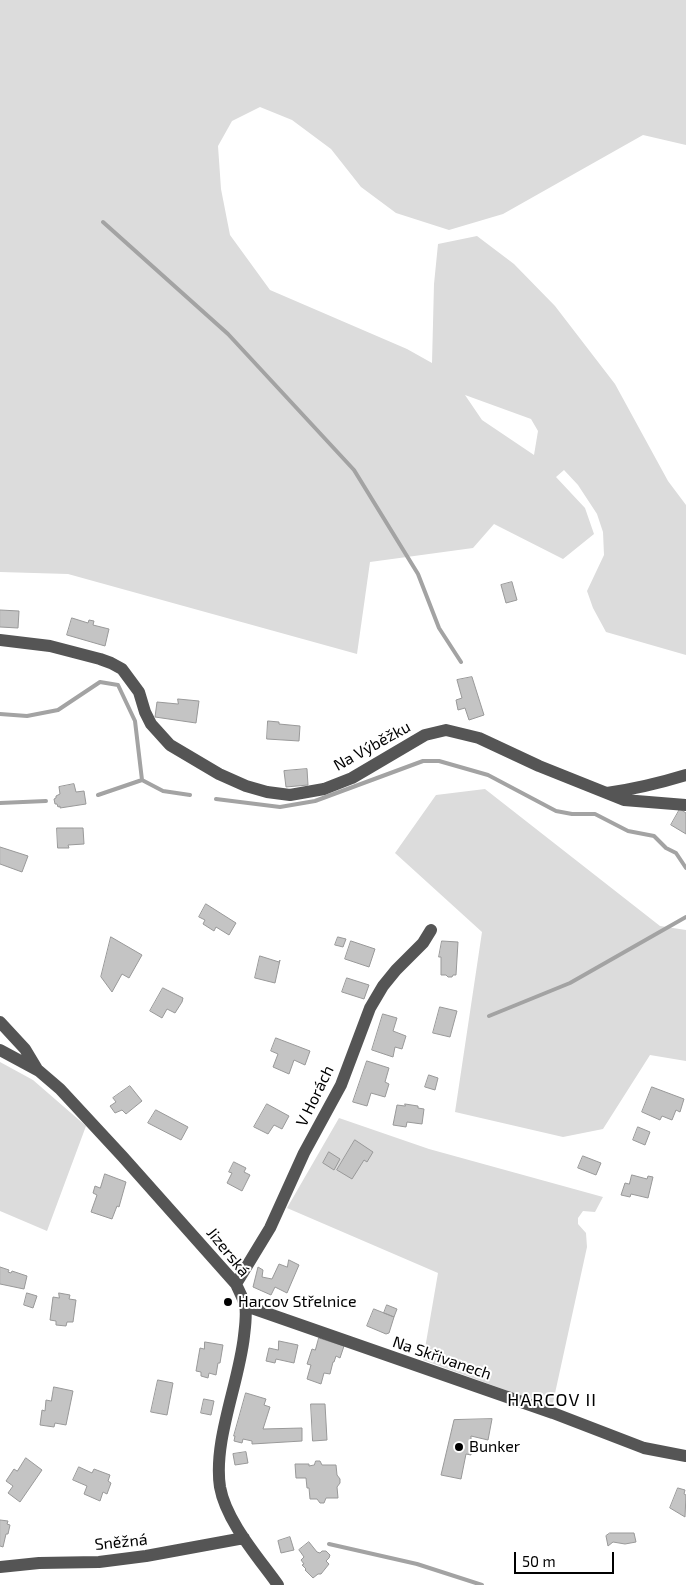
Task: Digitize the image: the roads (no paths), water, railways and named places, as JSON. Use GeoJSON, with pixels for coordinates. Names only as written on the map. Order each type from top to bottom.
{"type":"FeatureCollection","features":[{"type":"Feature","properties":{"kind":"street","name":"Na Výběžku"},"geometry":{"type":"LineString","coordinates":[[0,640],[50,646],[100,659],[122,669],[139,692],[151,724],[170,745],[219,774],[246,786],[267,792],[290,795],[324,789],[352,778],[425,735],[446,730],[479,738],[539,766],[624,800],[686,805]]}},
{"type":"Feature","properties":{"kind":"street"},"geometry":{"type":"LineString","coordinates":[[606,792],[658,783],[686,774]]}},
{"type":"Feature","properties":{"kind":"street","name":"V Horách"},"geometry":{"type":"LineString","coordinates":[[236,1284],[270,1228],[304,1153],[341,1085],[370,1008],[383,986],[423,943],[431,930]]}},
{"type":"Feature","properties":{"kind":"street","name":"Jizerská"},"geometry":{"type":"LineString","coordinates":[[0,1022],[25,1049],[38,1071]]}},
{"type":"Feature","properties":{"kind":"street","name":"Jizerská"},"geometry":{"type":"LineString","coordinates":[[0,1050],[38,1071],[60,1089],[236,1284],[246,1306],[242,1355],[222,1438],[220,1488],[230,1515],[278,1585]]}},
{"type":"Feature","properties":{"kind":"street","name":"Na Skřivanech"},"geometry":{"type":"LineString","coordinates":[[246,1306],[553,1413],[644,1448],[686,1456]]}},
{"type":"Feature","properties":{"kind":"street","name":"Sněžná"},"geometry":{"type":"LineString","coordinates":[[0,1567],[39,1562],[99,1562],[146,1556],[244,1538]]}},
{"type":"Feature","properties":{"kind":"waterway"},"geometry":{"type":"LineString","coordinates":[[103,222],[228,334],[354,470],[418,574],[439,628],[461,662]]}},
{"type":"Feature","properties":{"kind":"waterway"},"geometry":{"type":"LineString","coordinates":[[0,714],[27,716],[58,710],[100,682],[118,685],[135,721],[142,780],[163,791],[190,795]]}},
{"type":"Feature","properties":{"kind":"waterway"},"geometry":{"type":"LineString","coordinates":[[216,799],[280,807],[315,801],[423,761],[439,761],[488,775],[556,811],[572,814],[595,814],[628,831],[654,836],[666,848],[676,853],[686,868]]}},
{"type":"Feature","properties":{"kind":"waterway"},"geometry":{"type":"LineString","coordinates":[[98,795],[142,780]]}},
{"type":"Feature","properties":{"kind":"waterway"},"geometry":{"type":"LineString","coordinates":[[0,803],[46,801]]}},
{"type":"Feature","properties":{"kind":"waterway"},"geometry":{"type":"LineString","coordinates":[[489,1016],[570,983],[686,917]]}},
{"type":"Feature","properties":{"kind":"waterway"},"geometry":{"type":"LineString","coordinates":[[329,1544],[417,1564],[482,1585]]}},
{"type":"Feature","properties":{"kind":"place","name":"Harcov Střelnice"},"geometry":{"type":"Point","coordinates":[228,1302]}},
{"type":"Feature","properties":{"kind":"place","name":"Bunker"},"geometry":{"type":"Point","coordinates":[459,1447]}},
{"type":"Feature","properties":{"kind":"district","name":"HARCOV II"},"geometry":{"type":"Point","coordinates":[552,1400]}}]}
